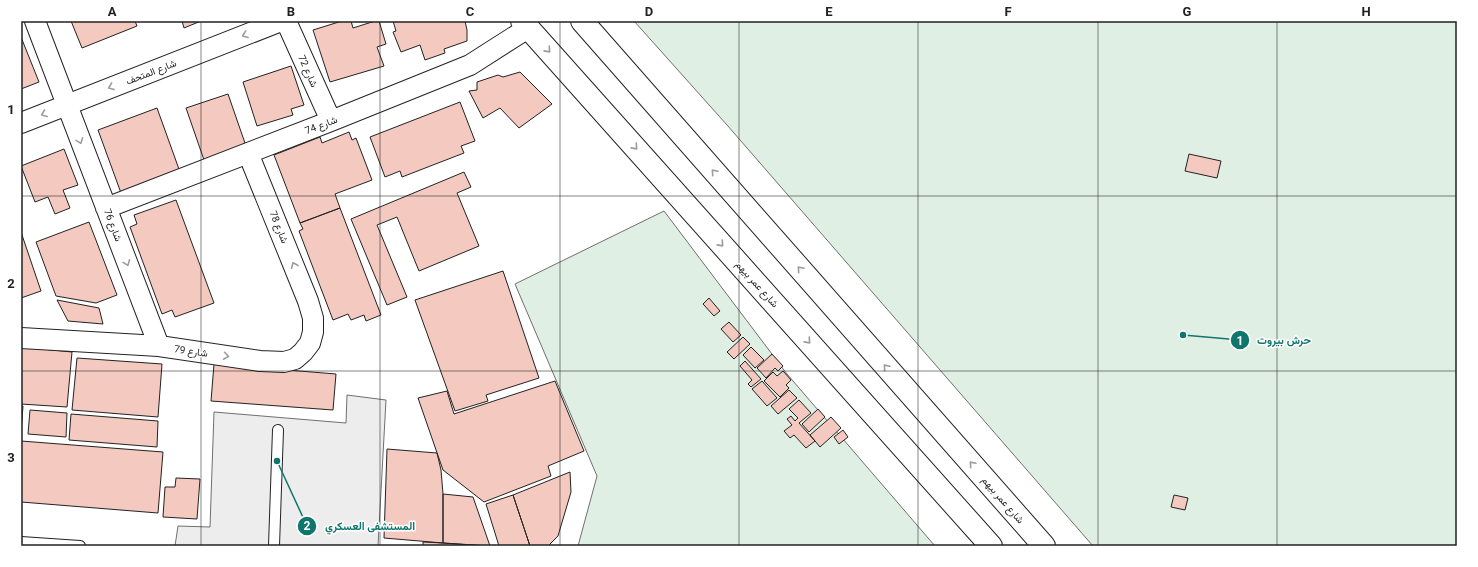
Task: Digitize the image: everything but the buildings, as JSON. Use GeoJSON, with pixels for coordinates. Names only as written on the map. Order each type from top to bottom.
{"type":"FeatureCollection","features":[{"type":"Feature","properties":{"kind":"main road","name":"شارع عمر بيهم"},"geometry":{"type":"LineString","coordinates":[[582,21],[1044,546]]}},
{"type":"Feature","properties":{"kind":"main road","name":"شارع عمر بيهم"},"geometry":{"type":"LineString","coordinates":[[525,24],[991,546]]}},
{"type":"Feature","properties":{"kind":"street","name":"شارع 76"},"geometry":{"type":"LineString","coordinates":[[35,21],[159,346]]}},
{"type":"Feature","properties":{"kind":"street","name":"شارع المتحف"},"geometry":{"type":"LineString","coordinates":[[21,123],[281,21]]}},
{"type":"Feature","properties":{"kind":"street","name":"شارع 72"},"geometry":{"type":"LineString","coordinates":[[286,21],[331,121]]}},
{"type":"Feature","properties":{"kind":"street","name":"شارع 74"},"geometry":{"type":"LineString","coordinates":[[106,208],[331,121],[470,64],[525,24]]}},
{"type":"Feature","properties":{"kind":"street","name":"شارع 78"},"geometry":{"type":"LineString","coordinates":[[248,153],[308,301]]}},
{"type":"Feature","properties":{"kind":"street","name":"شارع 79"},"geometry":{"type":"LineString","coordinates":[[21,338],[159,346],[260,361],[284,362],[295,359],[310,343],[313,332],[313,318],[308,301]]}},
{"type":"Feature","properties":{"kind":"lane"},"geometry":{"type":"LineString","coordinates":[[274,546],[278,430]]}},
{"type":"Feature","properties":{"kind":"lane"},"geometry":{"type":"LineString","coordinates":[[21,542],[80,546]]}},
{"type":"Feature","properties":{"kind":"green space"},"geometry":{"type":"Polygon","coordinates":[[[634,21],[1457,21],[1457,546],[1093,546],[727,125],[634,21]]]}},
{"type":"Feature","properties":{"kind":"green space"},"geometry":{"type":"Polygon","coordinates":[[[664,211],[787,374],[935,546],[578,546],[597,476],[515,284],[664,211]]]}},
{"type":"Feature","properties":{"kind":"shaded area"},"geometry":{"type":"Polygon","coordinates":[[[347,395],[386,400],[378,546],[175,546],[178,526],[210,527],[214,412],[346,423],[347,395]]]}},
{"type":"Feature","properties":{"kind":"place","name":"حرش بيروت"},"geometry":{"type":"Point","coordinates":[1183,335]}},
{"type":"Feature","properties":{"kind":"place","name":"المستشفى العسكري"},"geometry":{"type":"Point","coordinates":[277,461]}}]}
